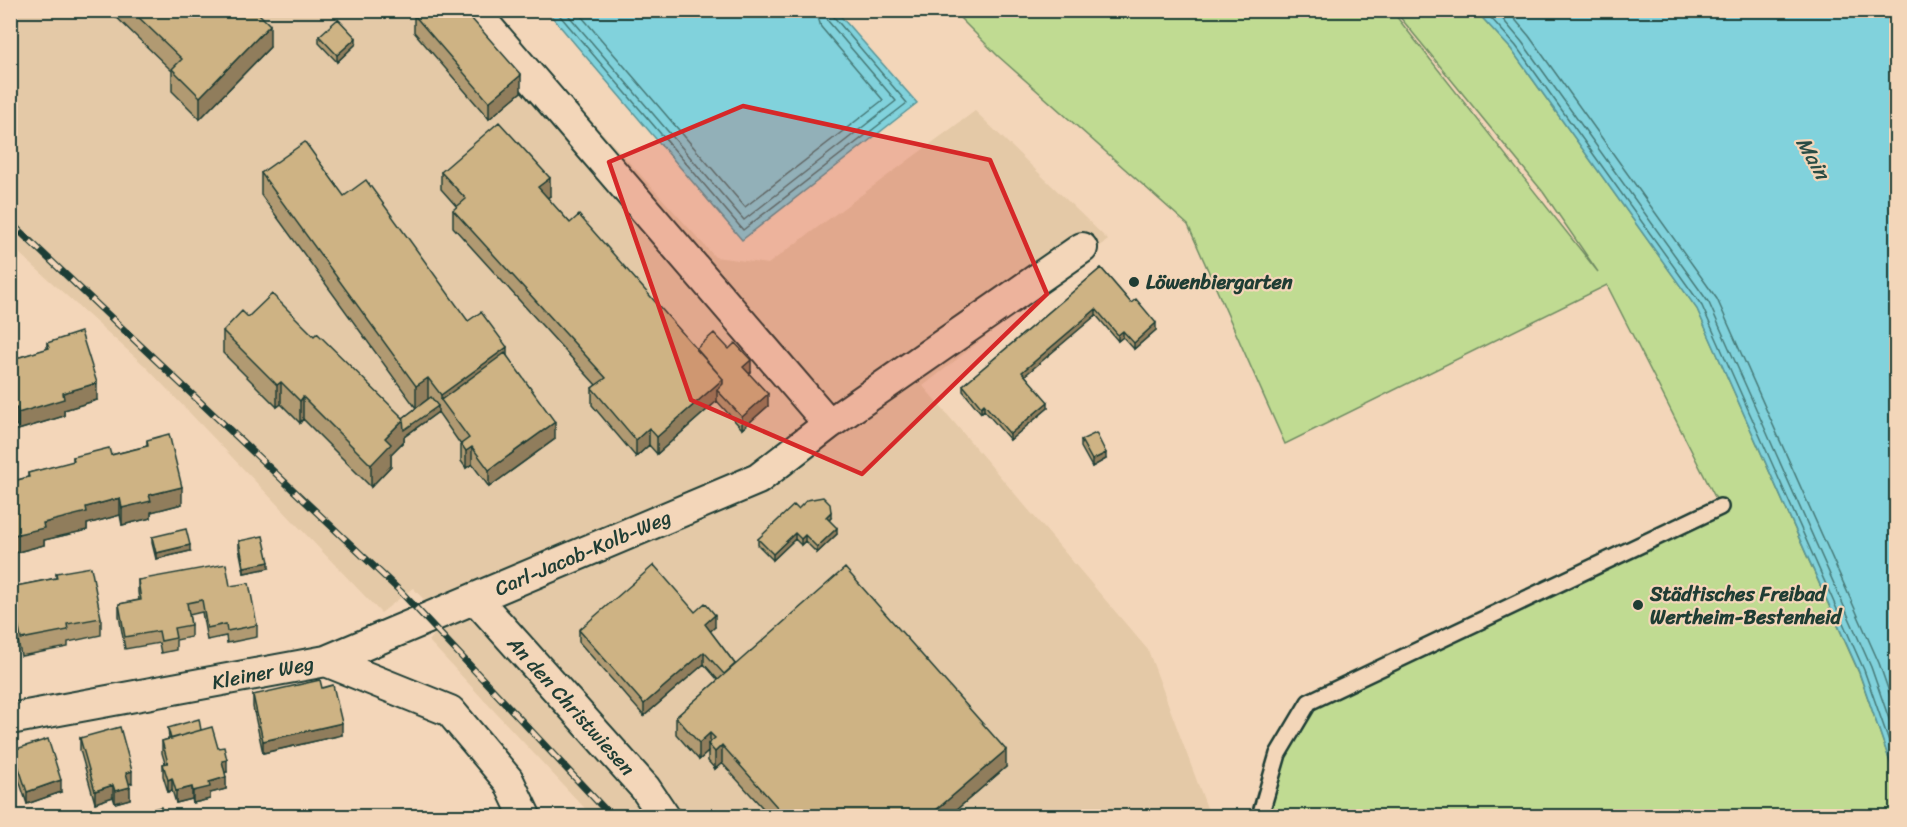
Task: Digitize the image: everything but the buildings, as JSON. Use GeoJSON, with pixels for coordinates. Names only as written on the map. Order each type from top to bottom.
{"type":"FeatureCollection","features":[{"type":"Feature","properties":{"kind":"street"},"geometry":{"type":"LineString","coordinates":[[473,10],[829,424]]}},
{"type":"Feature","properties":{"kind":"street","name":"Carl-Jacob-Kolb-Weg"},"geometry":{"type":"LineString","coordinates":[[326,661],[758,479],[829,424],[1082,248]]}},
{"type":"Feature","properties":{"kind":"street","name":"An den Christwiesen"},"geometry":{"type":"LineString","coordinates":[[476,598],[645,788],[664,816]]}},
{"type":"Feature","properties":{"kind":"street","name":"Kleiner Weg"},"geometry":{"type":"LineString","coordinates":[[10,719],[326,661],[450,711],[508,780],[525,816]]}},
{"type":"Feature","properties":{"kind":"lane"},"geometry":{"type":"LineString","coordinates":[[1260,816],[1278,754],[1309,702],[1720,507]]}},
{"type":"Feature","properties":{"kind":"highlighted area"},"geometry":{"type":"Polygon","coordinates":[[[743,106],[990,160],[1047,294],[862,474],[691,400],[609,162],[743,106]]]}},
{"type":"Feature","properties":{"kind":"shaded area"},"geometry":{"type":"Polygon","coordinates":[[[11,11],[492,11],[715,257],[768,264],[975,111],[1108,240],[923,386],[1148,650],[1210,816],[592,816],[429,641],[445,622],[413,588],[381,613],[144,365],[11,246],[11,11]]]}},
{"type":"Feature","properties":{"kind":"green space"},"geometry":{"type":"Polygon","coordinates":[[[953,11],[1392,11],[1598,272],[1543,192],[1395,11],[1476,11],[1511,49],[1697,309],[1859,673],[1896,779],[1896,816],[1260,816],[1278,754],[1309,702],[1720,507],[1607,285],[1285,444],[1188,225],[998,56],[953,11]]]}},
{"type":"Feature","properties":{"kind":"water"},"geometry":{"type":"Polygon","coordinates":[[[547,11],[836,11],[917,103],[742,240],[547,11]]]}},
{"type":"Feature","properties":{"kind":"water","name":"Main"},"geometry":{"type":"Polygon","coordinates":[[[1476,11],[1896,11],[1896,779],[1859,672],[1697,309],[1511,49],[1476,11]]]}},
{"type":"Feature","properties":{"kind":"railway"},"geometry":{"type":"LineString","coordinates":[[10,222],[401,592],[611,816]]}},
{"type":"Feature","properties":{"kind":"place","name":"Löwenbiergarten"},"geometry":{"type":"Point","coordinates":[1134,282]}},
{"type":"Feature","properties":{"kind":"place","name":"Städtisches Freibad Wertheim-Bestenheid"},"geometry":{"type":"Point","coordinates":[1638,605]}}]}
